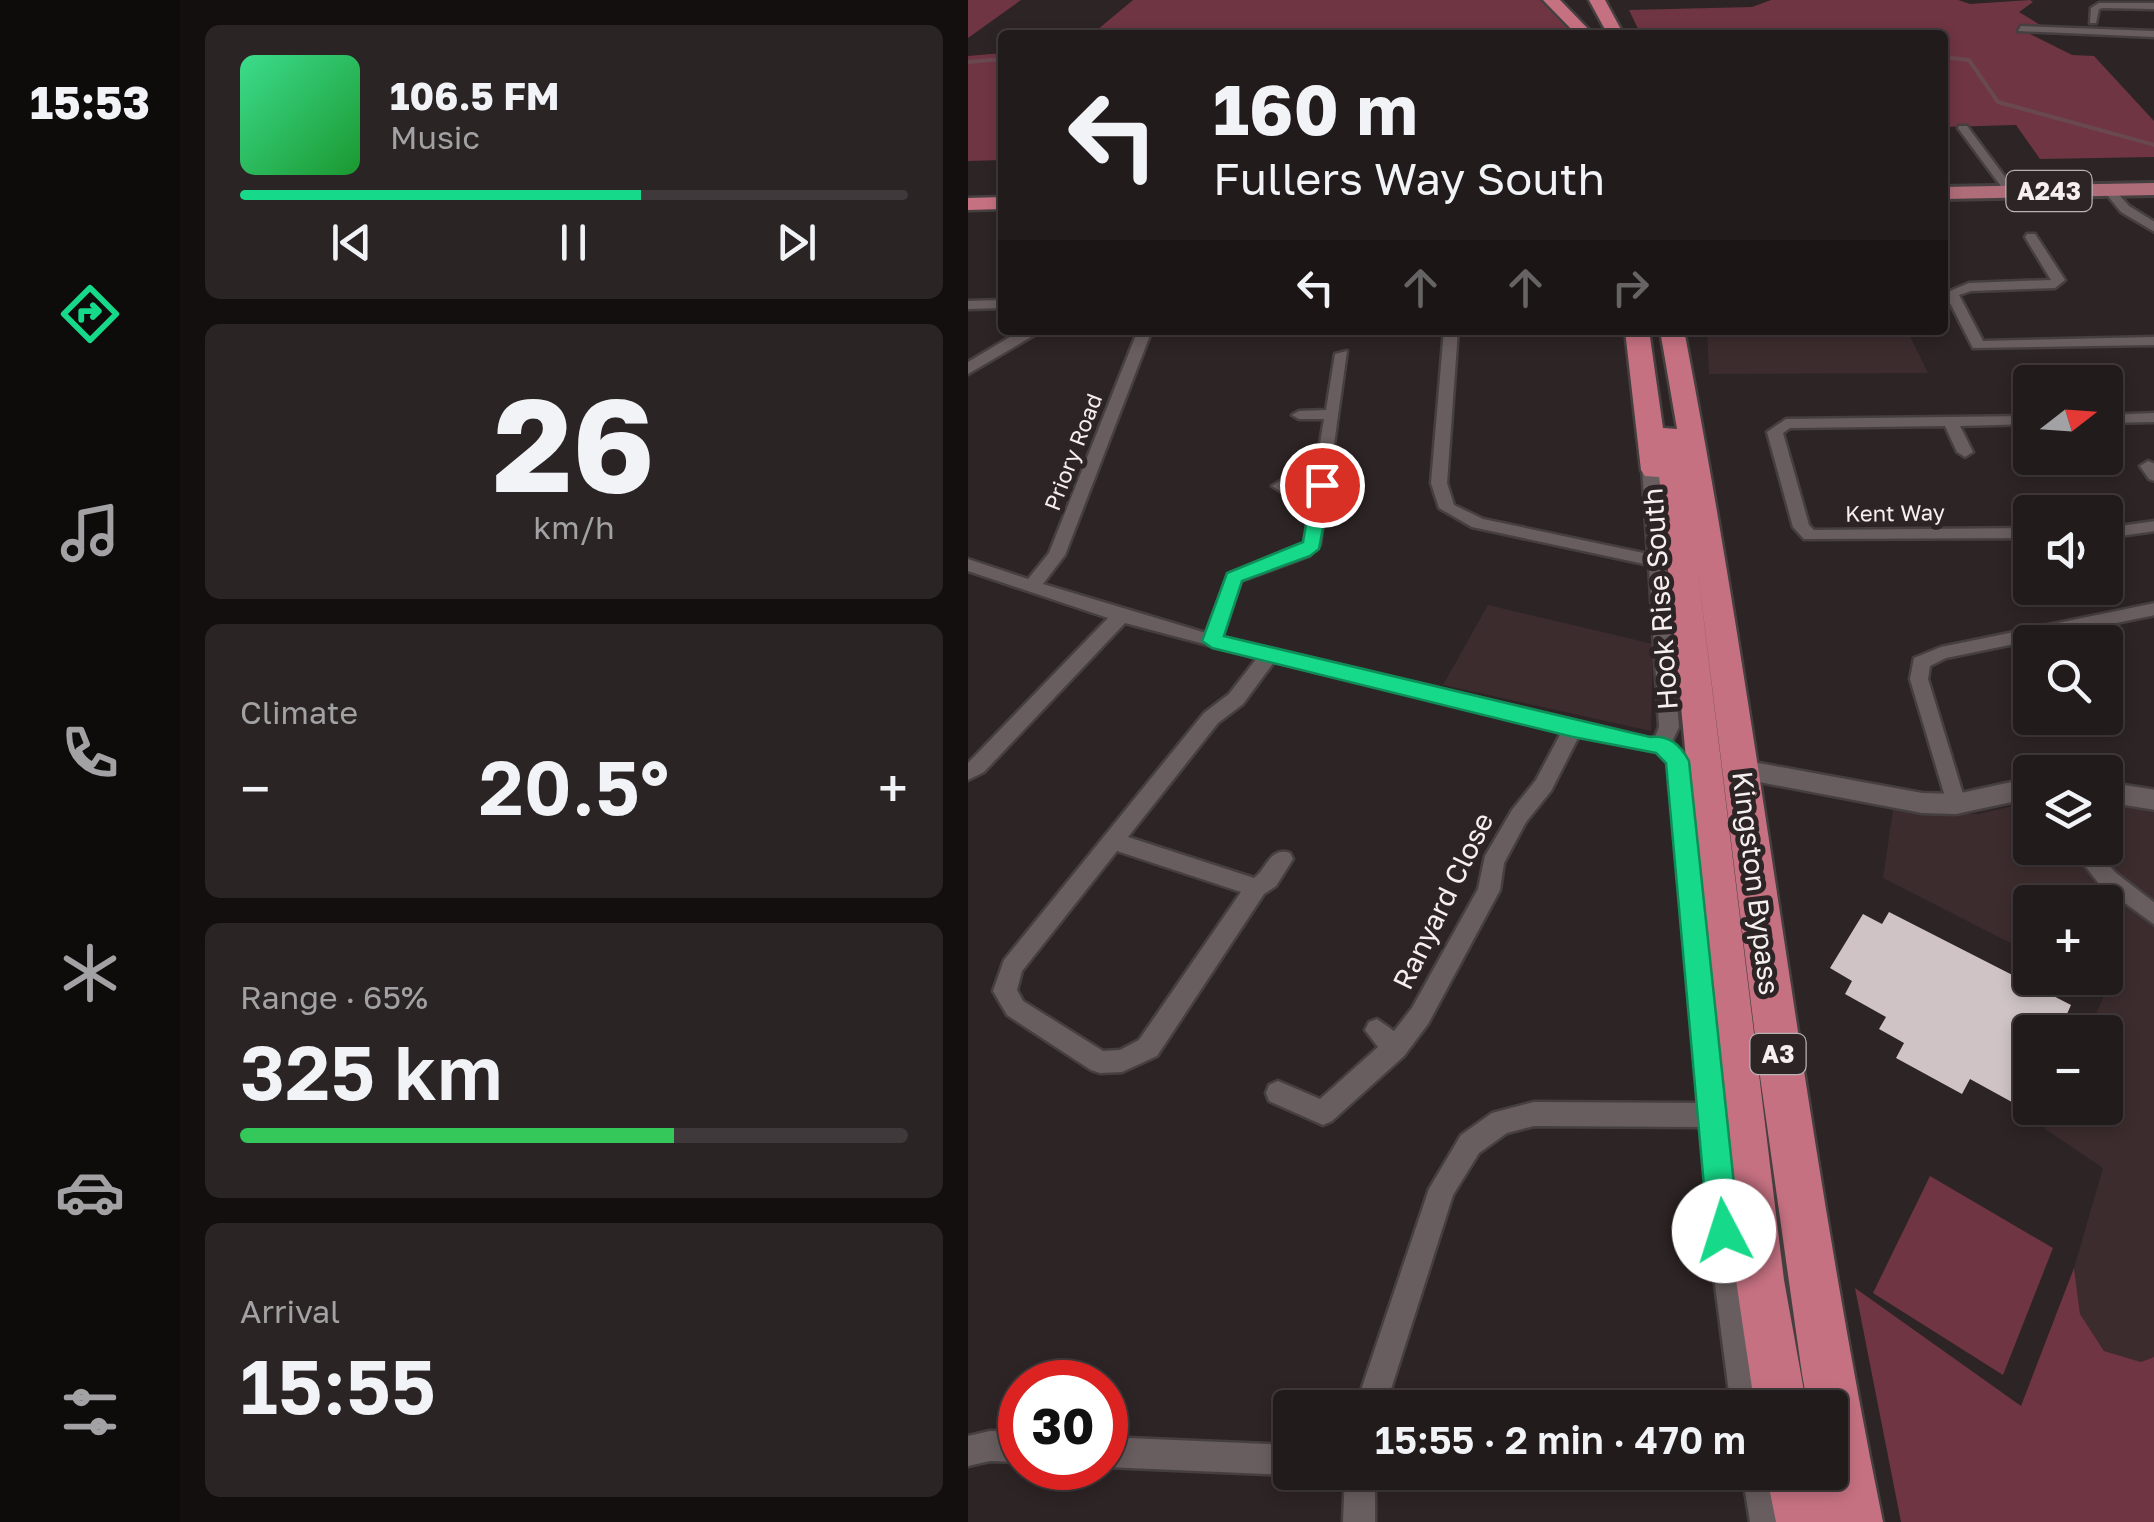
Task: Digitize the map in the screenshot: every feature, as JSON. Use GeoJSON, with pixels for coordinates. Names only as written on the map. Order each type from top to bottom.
{"type":"FeatureCollection","features":[{"type":"Feature","properties":{"kind":"highway"},"geometry":{"type":"LineString","coordinates":[[1551,0],[1595,30]]}},
{"type":"Feature","properties":{"kind":"highway"},"geometry":{"type":"LineString","coordinates":[[1566,0],[1597,30]]}},
{"type":"Feature","properties":{"kind":"highway"},"geometry":{"type":"LineString","coordinates":[[1582,0],[1599,30]]}},
{"type":"Feature","properties":{"kind":"highway"},"geometry":{"type":"LineString","coordinates":[[1597,0],[1601,30]]}},
{"type":"Feature","properties":{"kind":"highway"},"geometry":{"type":"LineString","coordinates":[[1615,0],[1630,30]]}},
{"type":"Feature","properties":{"kind":"highway"},"geometry":{"type":"LineString","coordinates":[[968,201],[998,201]]}},
{"type":"Feature","properties":{"kind":"highway"},"geometry":{"type":"LineString","coordinates":[[1691,335],[1705,439],[1715,584]]}},
{"type":"Feature","properties":{"kind":"highway"},"geometry":{"type":"LineString","coordinates":[[1660,340],[1648,439],[1692,647]]}},
{"type":"Feature","properties":{"kind":"highway","name":"Kingston Bypass"},"geometry":{"type":"LineString","coordinates":[[1660,340],[1715,584],[1794,1175],[1826,1379],[1856,1522]]}},
{"type":"Feature","properties":{"kind":"highway","name":"Kingston Bypass"},"geometry":{"type":"LineString","coordinates":[[1660,340],[1760,1280],[1778,1390]]}},
{"type":"Feature","properties":{"kind":"highway"},"geometry":{"type":"LineString","coordinates":[[1797,1490],[1803,1522]]}},
{"type":"Feature","properties":{"kind":"main road","name":"A243"},"geometry":{"type":"LineString","coordinates":[[1948,193],[2154,189]]}},
{"type":"Feature","properties":{"kind":"street"},"geometry":{"type":"LineString","coordinates":[[2093,21],[2095,8],[2102,5],[2154,6]]}},
{"type":"Feature","properties":{"kind":"street"},"geometry":{"type":"LineString","coordinates":[[2021,29],[2154,34]]}},
{"type":"Feature","properties":{"kind":"street"},"geometry":{"type":"LineString","coordinates":[[1962,128],[2010,192]]}},
{"type":"Feature","properties":{"kind":"street"},"geometry":{"type":"LineString","coordinates":[[2110,190],[2124,210],[2154,228]]}},
{"type":"Feature","properties":{"kind":"street"},"geometry":{"type":"LineString","coordinates":[[2031,237],[2058,280],[2055,284],[1968,287],[1952,293],[1978,344],[2154,342]]}},
{"type":"Feature","properties":{"kind":"street"},"geometry":{"type":"LineString","coordinates":[[968,304],[998,304]]}},
{"type":"Feature","properties":{"kind":"street"},"geometry":{"type":"LineString","coordinates":[[968,368],[1025,335]]}},
{"type":"Feature","properties":{"kind":"street","name":"Priory Road"},"geometry":{"type":"LineString","coordinates":[[1033,586],[1057,555],[1143,335]]}},
{"type":"Feature","properties":{"kind":"street"},"geometry":{"type":"LineString","coordinates":[[1450,335],[1438,484],[1447,508],[1478,523],[1658,562]]}},
{"type":"Feature","properties":{"kind":"street"},"geometry":{"type":"LineString","coordinates":[[1212,641],[1234,578],[1304,552],[1312,545],[1341,357],[1322,357]]}},
{"type":"Feature","properties":{"kind":"street"},"geometry":{"type":"LineString","coordinates":[[1299,415],[1332,414]]}},
{"type":"Feature","properties":{"kind":"street"},"geometry":{"type":"LineString","coordinates":[[2123,418],[2154,418]]}},
{"type":"Feature","properties":{"kind":"street","name":"Kent Way"},"geometry":{"type":"LineString","coordinates":[[2013,420],[1779,427],[1775,432],[1801,527],[1820,538],[2013,533]]}},
{"type":"Feature","properties":{"kind":"street"},"geometry":{"type":"LineString","coordinates":[[1951,422],[1964,452]]}},
{"type":"Feature","properties":{"kind":"street","name":"Hook Rise South"},"geometry":{"type":"LineString","coordinates":[[1648,439],[1669,727],[1662,744],[1678,761],[1680,774],[1727,1269],[1744,1390]]}},
{"type":"Feature","properties":{"kind":"street"},"geometry":{"type":"LineString","coordinates":[[1280,486],[1322,485]]}},
{"type":"Feature","properties":{"kind":"street"},"geometry":{"type":"LineString","coordinates":[[2123,531],[2154,526]]}},
{"type":"Feature","properties":{"kind":"street"},"geometry":{"type":"LineString","coordinates":[[968,565],[1120,616],[1212,641],[1573,728],[1650,745],[1662,744]]}},
{"type":"Feature","properties":{"kind":"street"},"geometry":{"type":"LineString","coordinates":[[1956,804],[1919,679],[1921,663],[1941,652],[2154,609]]}},
{"type":"Feature","properties":{"kind":"street"},"geometry":{"type":"LineString","coordinates":[[968,772],[1120,616]]}},
{"type":"Feature","properties":{"kind":"street"},"geometry":{"type":"LineString","coordinates":[[1270,654],[1236,699],[1211,718],[1012,966],[1005,991],[1015,1008],[1100,1062],[1122,1061],[1148,1048],[1256,888],[1268,880],[1282,859]]}},
{"type":"Feature","properties":{"kind":"street","name":"Ranyard Close"},"geometry":{"type":"LineString","coordinates":[[1278,1093],[1323,1113],[1396,1048],[1437,985],[1488,890],[1493,862],[1519,816],[1544,784],[1573,728]]}},
{"type":"Feature","properties":{"kind":"street"},"geometry":{"type":"LineString","coordinates":[[1742,770],[1922,803],[1956,804],[2013,792]]}},
{"type":"Feature","properties":{"kind":"street"},"geometry":{"type":"LineString","coordinates":[[2123,795],[2154,800]]}},
{"type":"Feature","properties":{"kind":"street"},"geometry":{"type":"LineString","coordinates":[[1113,840],[1256,888]]}},
{"type":"Feature","properties":{"kind":"street"},"geometry":{"type":"LineString","coordinates":[[2095,865],[2154,916]]}},
{"type":"Feature","properties":{"kind":"street"},"geometry":{"type":"LineString","coordinates":[[1377,1030],[1396,1048]]}},
{"type":"Feature","properties":{"kind":"street"},"geometry":{"type":"LineString","coordinates":[[1376,1390],[1442,1189],[1470,1144],[1501,1122],[1534,1114],[1714,1115]]}},
{"type":"Feature","properties":{"kind":"street"},"geometry":{"type":"LineString","coordinates":[[968,1449],[998,1446]]}},
{"type":"Feature","properties":{"kind":"street"},"geometry":{"type":"LineString","coordinates":[[1128,1453],[1273,1459]]}},
{"type":"Feature","properties":{"kind":"street"},"geometry":{"type":"LineString","coordinates":[[1359,1522],[1360,1490]]}},
{"type":"Feature","properties":{"kind":"street"},"geometry":{"type":"LineString","coordinates":[[1760,1490],[1766,1522]]}},
{"type":"Feature","properties":{"kind":"shaded area"},"geometry":{"type":"Polygon","coordinates":[[[968,0],[1021,0],[968,38],[968,0]]]}},
{"type":"Feature","properties":{"kind":"shaded area"},"geometry":{"type":"Polygon","coordinates":[[[1133,0],[1540,0],[1572,30],[1097,30],[1133,0]]]}},
{"type":"Feature","properties":{"kind":"shaded area"},"geometry":{"type":"Polygon","coordinates":[[[1771,0],[1958,0],[1970,4],[2030,0],[2033,2],[2019,12],[2047,29],[2022,30],[2072,55],[2094,56],[2154,121],[2154,157],[2040,159],[2016,125],[1948,127],[1948,30],[1639,30],[1629,10],[1752,7],[1771,0]]]}},
{"type":"Feature","properties":{"kind":"shaded area"},"geometry":{"type":"Polygon","coordinates":[[[998,53],[998,160],[968,161],[968,56],[998,53]]]}},
{"type":"Feature","properties":{"kind":"shaded area"},"geometry":{"type":"Polygon","coordinates":[[[1707,335],[1909,335],[1928,373],[1709,374],[1707,335]]]}},
{"type":"Feature","properties":{"kind":"shaded area"},"geometry":{"type":"Polygon","coordinates":[[[1488,605],[1653,644],[1651,731],[1443,685],[1488,605]]]}},
{"type":"Feature","properties":{"kind":"shaded area"},"geometry":{"type":"Polygon","coordinates":[[[1894,803],[1931,814],[1978,814],[2013,806],[2013,865],[2123,865],[2123,806],[2154,812],[2154,1357],[2141,1362],[2104,1351],[2080,1314],[2074,1268],[2103,1168],[2045,1129],[2047,1125],[2123,1125],[2123,1015],[2095,1015],[2104,995],[2123,995],[2123,885],[2013,885],[2013,944],[1883,878],[1894,803]]]}},
{"type":"Feature","properties":{"kind":"shaded area"},"geometry":{"type":"Polygon","coordinates":[[[1930,1176],[2053,1248],[2003,1375],[1873,1293],[1930,1176]]]}},
{"type":"Feature","properties":{"kind":"shaded area"},"geometry":{"type":"Polygon","coordinates":[[[2074,1268],[2080,1314],[2104,1351],[2141,1362],[2154,1357],[2154,1522],[1901,1522],[1855,1288],[2021,1406],[2074,1268]]]}},
{"type":"Feature","properties":{"kind":"building"},"geometry":{"type":"Polygon","coordinates":[[[1889,912],[2013,975],[2013,995],[2051,995],[2071,1005],[2067,1015],[2013,1015],[2013,1103],[1970,1079],[1962,1094],[1896,1058],[1904,1043],[1879,1029],[1886,1017],[1845,994],[1852,981],[1830,968],[1863,914],[1882,924],[1889,912]]]}},
{"type":"Feature","properties":{"kind":"waterway"},"geometry":{"type":"LineString","coordinates":[[1948,58],[1969,60],[1998,102],[2155,145]]}},
{"type":"Feature","properties":{"kind":"waterway"},"geometry":{"type":"LineString","coordinates":[[968,62],[998,59]]}},
{"type":"Feature","properties":{"kind":"route"},"geometry":{"type":"LineString","coordinates":[[1322,485],[1312,545],[1304,552],[1234,578],[1212,641],[1573,728],[1650,745],[1662,744],[1678,761],[1724,1231]]}}]}
